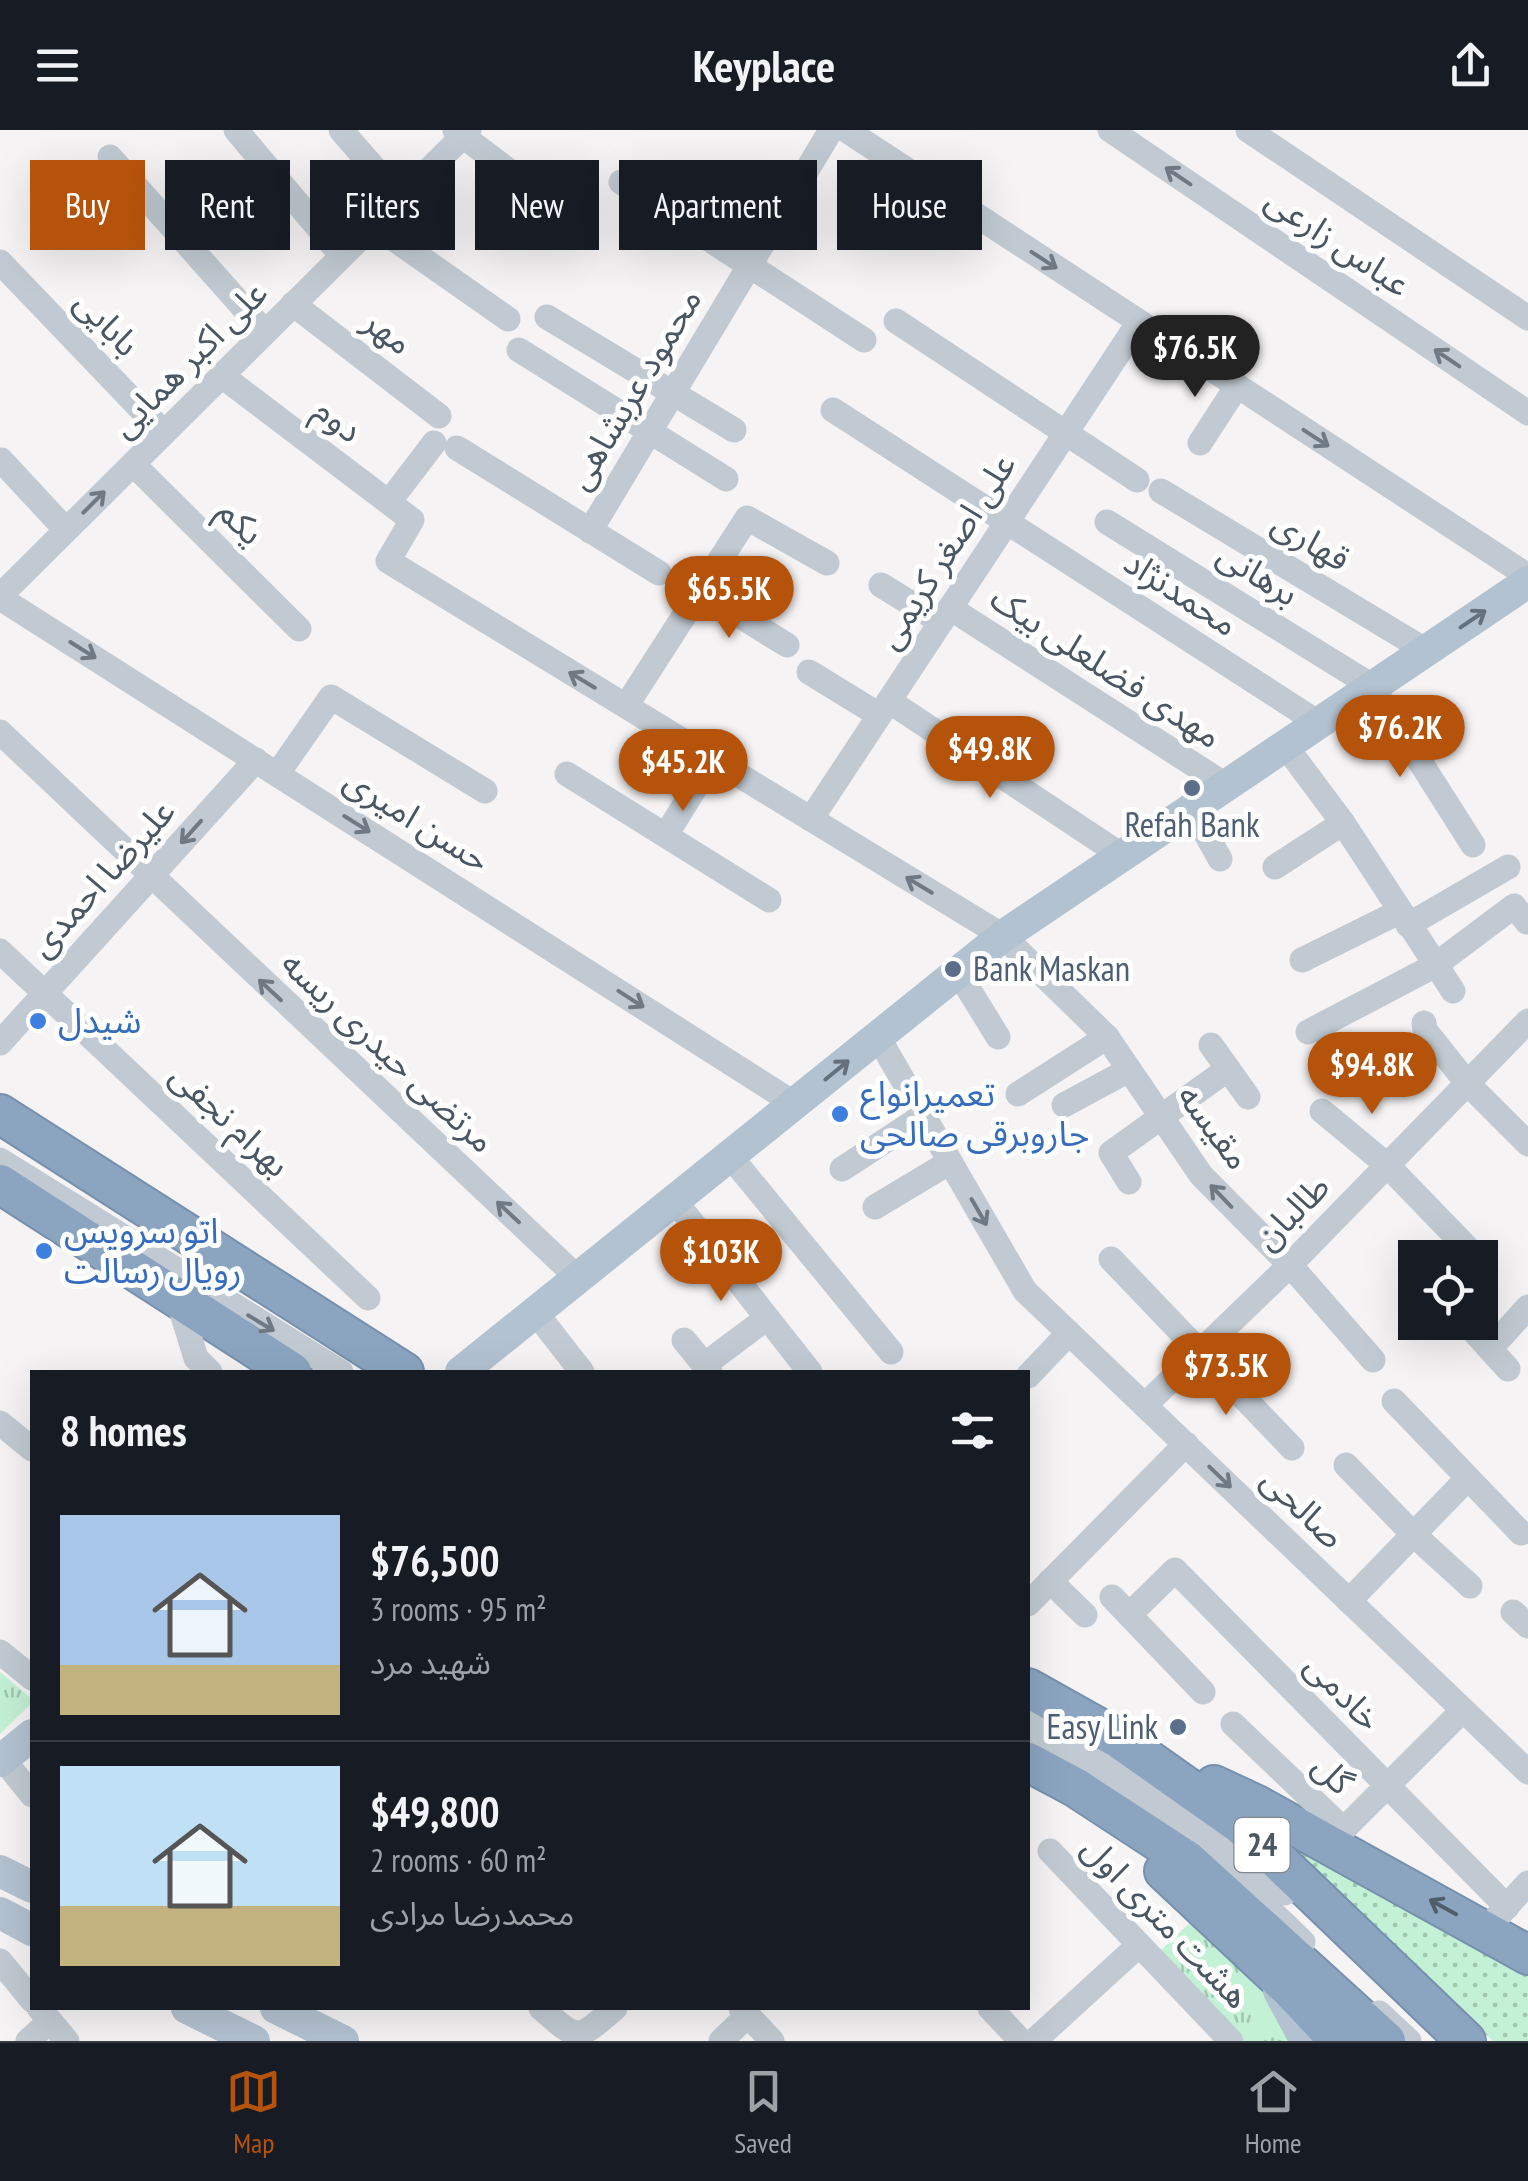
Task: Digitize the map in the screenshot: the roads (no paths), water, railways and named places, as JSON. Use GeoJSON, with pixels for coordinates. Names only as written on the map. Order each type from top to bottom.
{"type":"FeatureCollection","features":[{"type":"Feature","properties":{"kind":"highway"},"geometry":{"type":"LineString","coordinates":[[0,1114],[401,1370]]}},
{"type":"Feature","properties":{"kind":"highway"},"geometry":{"type":"LineString","coordinates":[[0,1184],[289,1370]]}},
{"type":"Feature","properties":{"kind":"highway","name":"24"},"geometry":{"type":"LineString","coordinates":[[1030,1689],[1119,1740],[1241,1825],[1466,2041]]}},
{"type":"Feature","properties":{"kind":"highway"},"geometry":{"type":"LineString","coordinates":[[1119,1740],[1496,1919],[1528,1955]]}},
{"type":"Feature","properties":{"kind":"highway","name":"24"},"geometry":{"type":"LineString","coordinates":[[1030,1763],[1075,1787],[1188,1861],[1386,2041]]}},
{"type":"Feature","properties":{"kind":"highway"},"geometry":{"type":"LineString","coordinates":[[1075,1787],[1339,2041]]}},
{"type":"Feature","properties":{"kind":"main road"},"geometry":{"type":"LineString","coordinates":[[464,1370],[1002,936],[1528,579]]}},
{"type":"Feature","properties":{"kind":"main road"},"geometry":{"type":"LineString","coordinates":[[2,1760],[30,1737]]}},
{"type":"Feature","properties":{"kind":"main road"},"geometry":{"type":"LineString","coordinates":[[0,1871],[30,1886]]}},
{"type":"Feature","properties":{"kind":"main road"},"geometry":{"type":"LineString","coordinates":[[0,1914],[30,1929]]}},
{"type":"Feature","properties":{"kind":"main road"},"geometry":{"type":"LineString","coordinates":[[1246,1948],[1276,1988],[1306,2041]]}},
{"type":"Feature","properties":{"kind":"main road"},"geometry":{"type":"LineString","coordinates":[[191,2010],[254,2041]]}},
{"type":"Feature","properties":{"kind":"main road"},"geometry":{"type":"LineString","coordinates":[[281,2010],[330,2030]]}},
{"type":"Feature","properties":{"kind":"street"},"geometry":{"type":"LineString","coordinates":[[236,130],[342,256]]}},
{"type":"Feature","properties":{"kind":"street"},"geometry":{"type":"LineString","coordinates":[[341,130],[367,160]]}},
{"type":"Feature","properties":{"kind":"street","name":"محمود عربشاهی"},"geometry":{"type":"LineString","coordinates":[[590,530],[831,130]]}},
{"type":"Feature","properties":{"kind":"street"},"geometry":{"type":"LineString","coordinates":[[846,130],[1528,579]]}},
{"type":"Feature","properties":{"kind":"street","name":"عباس زارعی"},"geometry":{"type":"LineString","coordinates":[[1110,130],[1528,413]]}},
{"type":"Feature","properties":{"kind":"street"},"geometry":{"type":"LineString","coordinates":[[1248,130],[1528,318]]}},
{"type":"Feature","properties":{"kind":"street"},"geometry":{"type":"LineString","coordinates":[[462,132],[498,160]]}},
{"type":"Feature","properties":{"kind":"street","name":"علی اکبر همایی"},"geometry":{"type":"LineString","coordinates":[[436,160],[462,132]]}},
{"type":"Feature","properties":{"kind":"street"},"geometry":{"type":"LineString","coordinates":[[110,158],[265,332]]}},
{"type":"Feature","properties":{"kind":"street","name":"علی اکبر همایی"},"geometry":{"type":"LineString","coordinates":[[0,597],[348,250]]}},
{"type":"Feature","properties":{"kind":"street"},"geometry":{"type":"LineString","coordinates":[[411,250],[508,319]]}},
{"type":"Feature","properties":{"kind":"street"},"geometry":{"type":"LineString","coordinates":[[728,250],[864,340]]}},
{"type":"Feature","properties":{"kind":"street","name":"بابایی"},"geometry":{"type":"LineString","coordinates":[[0,262],[164,433]]}},
{"type":"Feature","properties":{"kind":"street","name":"مهر"},"geometry":{"type":"LineString","coordinates":[[293,304],[439,416]]}},
{"type":"Feature","properties":{"kind":"street"},"geometry":{"type":"LineString","coordinates":[[547,317],[734,430]]}},
{"type":"Feature","properties":{"kind":"street","name":"قهاری"},"geometry":{"type":"LineString","coordinates":[[896,321],[1149,486],[1425,650]]}},
{"type":"Feature","properties":{"kind":"street","name":"علی اصغر کریمی"},"geometry":{"type":"LineString","coordinates":[[811,819],[1139,322]]}},
{"type":"Feature","properties":{"kind":"street"},"geometry":{"type":"LineString","coordinates":[[519,350],[726,479]]}},
{"type":"Feature","properties":{"kind":"street","name":"دوم"},"geometry":{"type":"LineString","coordinates":[[222,376],[412,520]]}},
{"type":"Feature","properties":{"kind":"street"},"geometry":{"type":"LineString","coordinates":[[1223,458],[1193,439],[1237,386]]}},
{"type":"Feature","properties":{"kind":"street","name":"محمدنژاد"},"geometry":{"type":"LineString","coordinates":[[832,410],[1317,722]]}},
{"type":"Feature","properties":{"kind":"street"},"geometry":{"type":"LineString","coordinates":[[389,502],[445,445],[659,573]]}},
{"type":"Feature","properties":{"kind":"street"},"geometry":{"type":"LineString","coordinates":[[0,460],[66,530]]}},
{"type":"Feature","properties":{"kind":"street","name":"یکم"},"geometry":{"type":"LineString","coordinates":[[132,464],[299,629]]}},
{"type":"Feature","properties":{"kind":"street"},"geometry":{"type":"LineString","coordinates":[[626,706],[747,518],[827,563]]}},
{"type":"Feature","properties":{"kind":"street","name":"مقیسه"},"geometry":{"type":"LineString","coordinates":[[412,520],[388,560],[1002,936],[1107,1036],[1201,1174],[1290,1265],[1373,1360]]}},
{"type":"Feature","properties":{"kind":"street","name":"برهانی"},"geometry":{"type":"LineString","coordinates":[[1107,522],[1372,686]]}},
{"type":"Feature","properties":{"kind":"street","name":"مهدی فضلعلی بیک"},"geometry":{"type":"LineString","coordinates":[[881,584],[945,615],[1224,784]]}},
{"type":"Feature","properties":{"kind":"street"},"geometry":{"type":"LineString","coordinates":[[700,591],[787,645]]}},
{"type":"Feature","properties":{"kind":"street","name":"حسن امیری"},"geometry":{"type":"LineString","coordinates":[[0,597],[796,1104]]}},
{"type":"Feature","properties":{"kind":"street"},"geometry":{"type":"LineString","coordinates":[[808,672],[884,708],[1121,855]]}},
{"type":"Feature","properties":{"kind":"street"},"geometry":{"type":"LineString","coordinates":[[1372,686],[1474,845]]}},
{"type":"Feature","properties":{"kind":"street","name":"علیرضا احمدی"},"geometry":{"type":"LineString","coordinates":[[0,1043],[150,877],[267,767],[331,698],[485,791]]}},
{"type":"Feature","properties":{"kind":"street","name":"مرتضی حیدری ریسه"},"geometry":{"type":"LineString","coordinates":[[0,732],[579,1278]]}},
{"type":"Feature","properties":{"kind":"street"},"geometry":{"type":"LineString","coordinates":[[1284,744],[1343,823],[1453,991]]}},
{"type":"Feature","properties":{"kind":"street"},"geometry":{"type":"LineString","coordinates":[[666,835],[713,760]]}},
{"type":"Feature","properties":{"kind":"street"},"geometry":{"type":"LineString","coordinates":[[568,774],[769,900]]}},
{"type":"Feature","properties":{"kind":"street"},"geometry":{"type":"LineString","coordinates":[[1192,808],[1220,859]]}},
{"type":"Feature","properties":{"kind":"street"},"geometry":{"type":"LineString","coordinates":[[1275,866],[1343,823]]}},
{"type":"Feature","properties":{"kind":"street"},"geometry":{"type":"LineString","coordinates":[[1302,960],[1404,918],[1508,867]]}},
{"type":"Feature","properties":{"kind":"street"},"geometry":{"type":"LineString","coordinates":[[1308,1032],[1434,966],[1514,906],[1527,922]]}},
{"type":"Feature","properties":{"kind":"street","name":"بهرام نجفی"},"geometry":{"type":"LineString","coordinates":[[0,951],[368,1298]]}},
{"type":"Feature","properties":{"kind":"street"},"geometry":{"type":"LineString","coordinates":[[958,972],[998,1037]]}},
{"type":"Feature","properties":{"kind":"street","name":"طالبان"},"geometry":{"type":"LineString","coordinates":[[1145,1406],[1290,1265],[1528,1021]]}},
{"type":"Feature","properties":{"kind":"street"},"geometry":{"type":"LineString","coordinates":[[1424,1023],[1425,1030],[1467,1083],[1528,1144]]}},
{"type":"Feature","properties":{"kind":"street"},"geometry":{"type":"LineString","coordinates":[[1018,1094],[1107,1036]]}},
{"type":"Feature","properties":{"kind":"street","name":"صالحی"},"geometry":{"type":"LineString","coordinates":[[878,1037],[1026,1291],[1528,1772]]}},
{"type":"Feature","properties":{"kind":"street"},"geometry":{"type":"LineString","coordinates":[[1212,1046],[1248,1097]]}},
{"type":"Feature","properties":{"kind":"street"},"geometry":{"type":"LineString","coordinates":[[1129,1182],[1112,1153],[1228,1069]]}},
{"type":"Feature","properties":{"kind":"street"},"geometry":{"type":"LineString","coordinates":[[1064,1105],[1129,1070]]}},
{"type":"Feature","properties":{"kind":"street"},"geometry":{"type":"LineString","coordinates":[[1322,1110],[1387,1166],[1459,1240]]}},
{"type":"Feature","properties":{"kind":"street"},"geometry":{"type":"LineString","coordinates":[[842,1170],[924,1116]]}},
{"type":"Feature","properties":{"kind":"street"},"geometry":{"type":"LineString","coordinates":[[0,1131],[373,1370]]}},
{"type":"Feature","properties":{"kind":"street"},"geometry":{"type":"LineString","coordinates":[[730,1156],[891,1352]]}},
{"type":"Feature","properties":{"kind":"street"},"geometry":{"type":"LineString","coordinates":[[0,1160],[338,1370]]}},
{"type":"Feature","properties":{"kind":"street"},"geometry":{"type":"LineString","coordinates":[[875,1207],[950,1162]]}},
{"type":"Feature","properties":{"kind":"street"},"geometry":{"type":"LineString","coordinates":[[674,1201],[808,1370]]}},
{"type":"Feature","properties":{"kind":"street"},"geometry":{"type":"LineString","coordinates":[[1111,1259],[1292,1448]]}},
{"type":"Feature","properties":{"kind":"street"},"geometry":{"type":"LineString","coordinates":[[178,1300],[196,1358],[208,1370]]}},
{"type":"Feature","properties":{"kind":"street"},"geometry":{"type":"LineString","coordinates":[[1490,1349],[1528,1307]]}},
{"type":"Feature","properties":{"kind":"street"},"geometry":{"type":"LineString","coordinates":[[536,1313],[580,1370]]}},
{"type":"Feature","properties":{"kind":"street"},"geometry":{"type":"LineString","coordinates":[[684,1340],[708,1369],[767,1318]]}},
{"type":"Feature","properties":{"kind":"street"},"geometry":{"type":"LineString","coordinates":[[1030,1374],[1070,1333]]}},
{"type":"Feature","properties":{"kind":"street"},"geometry":{"type":"LineString","coordinates":[[1482,1340],[1508,1370]]}},
{"type":"Feature","properties":{"kind":"street"},"geometry":{"type":"LineString","coordinates":[[1394,1401],[1521,1533]]}},
{"type":"Feature","properties":{"kind":"street"},"geometry":{"type":"LineString","coordinates":[[0,1423],[30,1447]]}},
{"type":"Feature","properties":{"kind":"street"},"geometry":{"type":"LineString","coordinates":[[1085,1614],[1035,1592],[1186,1444]]}},
{"type":"Feature","properties":{"kind":"street"},"geometry":{"type":"LineString","coordinates":[[1346,1465],[1470,1586]]}},
{"type":"Feature","properties":{"kind":"street"},"geometry":{"type":"LineString","coordinates":[[1349,1601],[1468,1478]]}},
{"type":"Feature","properties":{"kind":"street","name":"خادمی"},"geometry":{"type":"LineString","coordinates":[[1203,1692],[1120,1606],[1175,1570],[1386,1786],[1496,1919]]}},
{"type":"Feature","properties":{"kind":"street"},"geometry":{"type":"LineString","coordinates":[[0,1652],[30,1676]]}},
{"type":"Feature","properties":{"kind":"street"},"geometry":{"type":"LineString","coordinates":[[1386,1786],[1463,1710]]}},
{"type":"Feature","properties":{"kind":"street"},"geometry":{"type":"LineString","coordinates":[[1030,1712],[1156,1788],[1230,1844],[1441,2041]]}},
{"type":"Feature","properties":{"kind":"street","name":"گل"},"geometry":{"type":"LineString","coordinates":[[1233,1724],[1336,1826],[1346,1827],[1386,1786]]}},
{"type":"Feature","properties":{"kind":"street"},"geometry":{"type":"LineString","coordinates":[[1030,1737],[1143,1808],[1215,1862],[1409,2041]]}},
{"type":"Feature","properties":{"kind":"street"},"geometry":{"type":"LineString","coordinates":[[2,1760],[30,1793]]}},
{"type":"Feature","properties":{"kind":"street","name":"هشت متری اول"},"geometry":{"type":"LineString","coordinates":[[1050,1850],[1231,2041]]}},
{"type":"Feature","properties":{"kind":"street"},"geometry":{"type":"LineString","coordinates":[[1496,1919],[1528,1883]]}},
{"type":"Feature","properties":{"kind":"street"},"geometry":{"type":"LineString","coordinates":[[1034,2041],[1140,1944]]}},
{"type":"Feature","properties":{"kind":"street"},"geometry":{"type":"LineString","coordinates":[[0,1962],[30,1998]]}},
{"type":"Feature","properties":{"kind":"street"},"geometry":{"type":"LineString","coordinates":[[543,2010],[564,2034],[575,2038],[585,2036],[613,2010]]}},
{"type":"Feature","properties":{"kind":"street"},"geometry":{"type":"LineString","coordinates":[[992,2010],[1021,2041]]}},
{"type":"Feature","properties":{"kind":"street"},"geometry":{"type":"LineString","coordinates":[[721,2041],[745,2011],[772,2041]]}},
{"type":"Feature","properties":{"kind":"street"},"geometry":{"type":"LineString","coordinates":[[28,2041],[45,2014],[67,2041]]}},
{"type":"Feature","properties":{"kind":"place","name":"Refah Bank"},"geometry":{"type":"Point","coordinates":[1192,788]}},
{"type":"Feature","properties":{"kind":"place","name":"Bank Maskan"},"geometry":{"type":"Point","coordinates":[953,969]}},
{"type":"Feature","properties":{"kind":"place","name":"شیدل"},"geometry":{"type":"Point","coordinates":[38,1021]}},
{"type":"Feature","properties":{"kind":"place","name":"تعمیرانواع جاروبرقی صالحی"},"geometry":{"type":"Point","coordinates":[840,1114]}},
{"type":"Feature","properties":{"kind":"place","name":"اتو سرویس رویال رسالت"},"geometry":{"type":"Point","coordinates":[44,1251]}},
{"type":"Feature","properties":{"kind":"place","name":"Easy Link"},"geometry":{"type":"Point","coordinates":[1178,1727]}}]}
